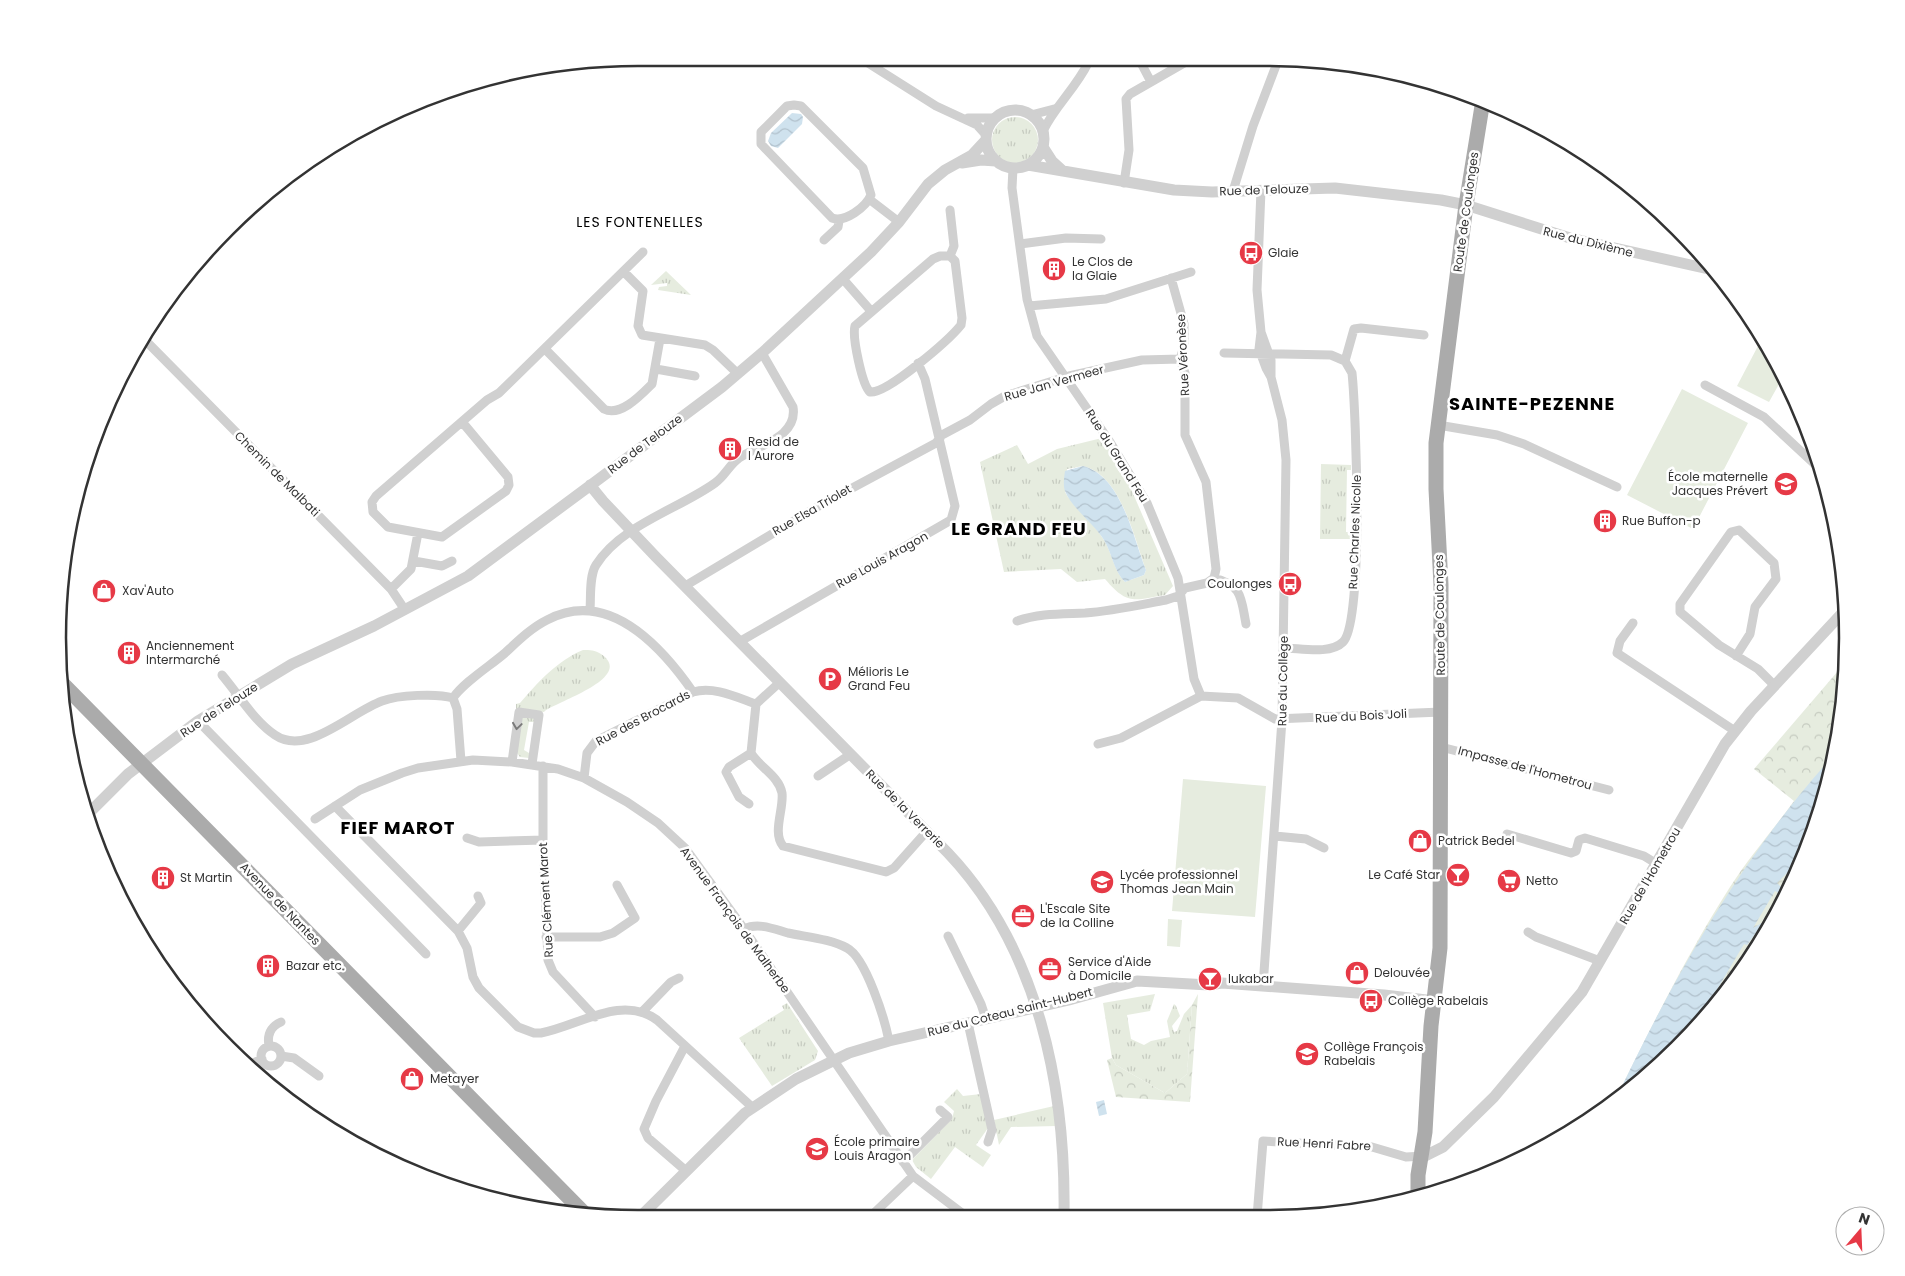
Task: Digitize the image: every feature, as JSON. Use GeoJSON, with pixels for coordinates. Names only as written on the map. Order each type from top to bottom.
{"type":"FeatureCollection","features":[{"type":"Feature","properties":{"kind":"main road","name":"Route de Coulonges"},"geometry":{"type":"LineString","coordinates":[[1419,1189],[1431,1026],[1440,948],[1441,585],[1435,482],[1438,425],[1466,205],[1482,108]]}},
{"type":"Feature","properties":{"kind":"main road","name":"Avenue de Nantes"},"geometry":{"type":"LineString","coordinates":[[69,690],[578,1207]]}},
{"type":"Feature","properties":{"kind":"street"},"geometry":{"type":"LineString","coordinates":[[876,66],[936,106],[977,125],[986,138],[988,150],[996,162],[1013,168],[1028,165],[1038,157],[1043,147],[1043,132],[1054,109],[1077,83],[1086,66]]}},
{"type":"Feature","properties":{"kind":"street"},"geometry":{"type":"LineString","coordinates":[[1143,66],[1151,82]]}},
{"type":"Feature","properties":{"kind":"street"},"geometry":{"type":"LineString","coordinates":[[1124,183],[1129,150],[1126,98],[1177,66]]}},
{"type":"Feature","properties":{"kind":"street"},"geometry":{"type":"LineString","coordinates":[[1233,191],[1253,126],[1275,66]]}},
{"type":"Feature","properties":{"kind":"street"},"geometry":{"type":"LineString","coordinates":[[824,240],[838,227],[836,219],[761,144],[761,132],[787,106],[801,106],[863,168],[871,195],[869,199],[847,218],[836,219]]}},
{"type":"Feature","properties":{"kind":"street"},"geometry":{"type":"LineString","coordinates":[[960,117],[994,118],[1004,112],[1015,110],[1031,115],[1054,109]]}},
{"type":"Feature","properties":{"kind":"street"},"geometry":{"type":"LineString","coordinates":[[1031,115],[1043,132]]}},
{"type":"Feature","properties":{"kind":"street"},"geometry":{"type":"LineString","coordinates":[[986,138],[994,118]]}},
{"type":"Feature","properties":{"kind":"street","name":"Rue de Telouze"},"geometry":{"type":"LineString","coordinates":[[960,163],[986,138]]}},
{"type":"Feature","properties":{"kind":"street"},"geometry":{"type":"LineString","coordinates":[[1043,147],[1052,161],[1064,171]]}},
{"type":"Feature","properties":{"kind":"street","name":"Rue de Telouze"},"geometry":{"type":"LineString","coordinates":[[93,809],[128,774],[142,763],[198,721],[275,671],[285,668],[405,610],[468,576],[762,353],[843,279],[899,222],[928,184],[945,170],[960,163],[981,160],[996,162]]}},
{"type":"Feature","properties":{"kind":"street","name":"Rue de Telouze"},"geometry":{"type":"LineString","coordinates":[[1028,165],[1124,183],[1174,190],[1354,189],[1466,205]]}},
{"type":"Feature","properties":{"kind":"street","name":"Rue du Grand Feu"},"geometry":{"type":"LineString","coordinates":[[1013,168],[1012,188],[1029,306],[1040,342],[1136,481],[1154,520],[1182,591],[1194,679],[1201,696]]}},
{"type":"Feature","properties":{"kind":"street","name":"Rue du Collège"},"geometry":{"type":"LineString","coordinates":[[1260,190],[1257,290],[1261,332],[1264,354],[1282,420],[1286,460],[1282,720],[1263,986]]}},
{"type":"Feature","properties":{"kind":"street"},"geometry":{"type":"LineString","coordinates":[[869,199],[899,222]]}},
{"type":"Feature","properties":{"kind":"street","name":"Rue du Dixième"},"geometry":{"type":"LineString","coordinates":[[1466,205],[1570,238],[1697,261]]}},
{"type":"Feature","properties":{"kind":"street"},"geometry":{"type":"LineString","coordinates":[[950,210],[954,246],[950,256]]}},
{"type":"Feature","properties":{"kind":"street"},"geometry":{"type":"LineString","coordinates":[[1020,244],[1066,238],[1100,240]]}},
{"type":"Feature","properties":{"kind":"street"},"geometry":{"type":"LineString","coordinates":[[463,423],[508,476],[508,488],[504,494],[446,535],[437,536],[388,527],[373,512],[373,499],[463,423],[487,400],[499,393],[643,252]]}},
{"type":"Feature","properties":{"kind":"street"},"geometry":{"type":"LineString","coordinates":[[950,256],[956,264],[962,321],[958,328],[918,363],[886,387],[873,393],[868,390],[854,334],[856,326],[933,259],[950,256]]}},
{"type":"Feature","properties":{"kind":"street"},"geometry":{"type":"LineString","coordinates":[[624,272],[642,291],[639,332],[646,337],[705,345],[714,350],[738,373]]}},
{"type":"Feature","properties":{"kind":"street"},"geometry":{"type":"LineString","coordinates":[[1029,306],[1106,299],[1191,272]]}},
{"type":"Feature","properties":{"kind":"street","name":"Rue Véronèse"},"geometry":{"type":"LineString","coordinates":[[1171,278],[1184,324],[1184,346],[1180,359],[1185,373],[1185,435],[1206,482],[1216,569],[1214,578]]}},
{"type":"Feature","properties":{"kind":"street"},"geometry":{"type":"LineString","coordinates":[[843,279],[871,311]]}},
{"type":"Feature","properties":{"kind":"street"},"geometry":{"type":"LineString","coordinates":[[1224,353],[1331,355],[1345,361],[1349,350],[1351,334],[1354,329],[1361,328],[1424,335]]}},
{"type":"Feature","properties":{"kind":"street"},"geometry":{"type":"LineString","coordinates":[[545,349],[604,409],[613,412],[620,410],[652,384],[660,339]]}},
{"type":"Feature","properties":{"kind":"street","name":"Chemin de Malbati"},"geometry":{"type":"LineString","coordinates":[[148,343],[391,589],[405,610]]}},
{"type":"Feature","properties":{"kind":"street"},"geometry":{"type":"LineString","coordinates":[[590,610],[596,565],[631,531],[715,484],[740,458],[787,430],[794,416],[793,407],[762,353]]}},
{"type":"Feature","properties":{"kind":"street","name":"Rue Jan Vermeer"},"geometry":{"type":"LineString","coordinates":[[939,438],[970,420],[998,399],[1065,378],[1142,360],[1180,359]]}},
{"type":"Feature","properties":{"kind":"street","name":"Rue Charles Nicolle"},"geometry":{"type":"LineString","coordinates":[[1283,648],[1329,648],[1342,643],[1349,628],[1355,572],[1357,470],[1352,374],[1345,361]]}},
{"type":"Feature","properties":{"kind":"street","name":"Rue Louis Aragon"},"geometry":{"type":"LineString","coordinates":[[739,642],[948,524],[954,516],[955,506],[939,438],[925,379],[918,363]]}},
{"type":"Feature","properties":{"kind":"street"},"geometry":{"type":"LineString","coordinates":[[656,369],[695,376]]}},
{"type":"Feature","properties":{"kind":"street"},"geometry":{"type":"LineString","coordinates":[[1705,385],[1764,417],[1810,459]]}},
{"type":"Feature","properties":{"kind":"street"},"geometry":{"type":"LineString","coordinates":[[1438,425],[1496,435],[1524,444],[1617,487]]}},
{"type":"Feature","properties":{"kind":"street","name":"Rue Elsa Triolet"},"geometry":{"type":"LineString","coordinates":[[685,586],[816,506],[936,443],[939,438]]}},
{"type":"Feature","properties":{"kind":"street","name":"Rue de la Verrerie"},"geometry":{"type":"LineString","coordinates":[[590,485],[631,531],[739,642],[959,864],[988,902],[1020,966],[1037,1007],[1060,1112],[1064,1155],[1064,1210]]}},
{"type":"Feature","properties":{"kind":"street"},"geometry":{"type":"LineString","coordinates":[[1736,656],[1750,634],[1755,607],[1776,579],[1774,563],[1738,530],[1731,532],[1680,604],[1680,612],[1719,645],[1736,656],[1758,669],[1775,686]]}},
{"type":"Feature","properties":{"kind":"street"},"geometry":{"type":"LineString","coordinates":[[391,589],[409,572],[414,561],[418,533]]}},
{"type":"Feature","properties":{"kind":"street"},"geometry":{"type":"LineString","coordinates":[[414,561],[442,566],[452,561]]}},
{"type":"Feature","properties":{"kind":"street"},"geometry":{"type":"LineString","coordinates":[[1017,621],[1030,616],[1133,606],[1178,596],[1184,588],[1207,583],[1214,578],[1228,581],[1238,590],[1246,624]]}},
{"type":"Feature","properties":{"kind":"street"},"geometry":{"type":"LineString","coordinates":[[453,698],[537,626],[560,614],[590,610],[615,617],[644,635],[693,692]]}},
{"type":"Feature","properties":{"kind":"street","name":"Rue de l'Hometrou"},"geometry":{"type":"LineString","coordinates":[[1422,1149],[1443,1147],[1514,1076],[1582,992],[1735,731],[1838,617]]}},
{"type":"Feature","properties":{"kind":"street"},"geometry":{"type":"LineString","coordinates":[[1633,622],[1620,641],[1617,653],[1735,731]]}},
{"type":"Feature","properties":{"kind":"street"},"geometry":{"type":"LineString","coordinates":[[222,676],[274,734],[288,741],[299,742],[311,739],[366,708],[389,698],[441,696],[453,698]]}},
{"type":"Feature","properties":{"kind":"street"},"geometry":{"type":"LineString","coordinates":[[779,683],[756,704],[751,753],[781,788],[782,797],[778,837],[783,846],[886,872],[894,868],[927,831]]}},
{"type":"Feature","properties":{"kind":"street","name":"Rue des Brocards"},"geometry":{"type":"LineString","coordinates":[[584,778],[587,753],[592,744],[693,692],[700,690],[718,691],[756,704]]}},
{"type":"Feature","properties":{"kind":"street","name":"Rue de Telouze"},"geometry":{"type":"LineString","coordinates":[[156,753],[159,746],[194,714],[239,696]]}},
{"type":"Feature","properties":{"kind":"street"},"geometry":{"type":"LineString","coordinates":[[1098,744],[1121,738],[1201,696],[1238,698],[1267,716],[1282,720]]}},
{"type":"Feature","properties":{"kind":"street"},"geometry":{"type":"LineString","coordinates":[[453,698],[458,709],[461,761]]}},
{"type":"Feature","properties":{"kind":"street"},"geometry":{"type":"LineString","coordinates":[[512,762],[519,712],[539,715],[532,764]]}},
{"type":"Feature","properties":{"kind":"street","name":"Rue du Bois Joli"},"geometry":{"type":"LineString","coordinates":[[1282,720],[1441,712]]}},
{"type":"Feature","properties":{"kind":"street"},"geometry":{"type":"LineString","coordinates":[[198,721],[426,954]]}},
{"type":"Feature","properties":{"kind":"street","name":"Impasse de l'Hometrou"},"geometry":{"type":"LineString","coordinates":[[1441,747],[1609,790]]}},
{"type":"Feature","properties":{"kind":"street"},"geometry":{"type":"LineString","coordinates":[[749,804],[738,797],[726,772],[729,767],[751,753]]}},
{"type":"Feature","properties":{"kind":"street"},"geometry":{"type":"LineString","coordinates":[[818,776],[851,754]]}},
{"type":"Feature","properties":{"kind":"street","name":"Avenue François de Malherbe"},"geometry":{"type":"LineString","coordinates":[[314,819],[360,790],[402,773],[461,761],[512,762],[543,766],[584,778],[627,802],[658,823],[686,848],[744,929],[902,1162],[913,1176],[958,1210]]}},
{"type":"Feature","properties":{"kind":"street","name":"Rue Clément Marot"},"geometry":{"type":"LineString","coordinates":[[543,766],[546,937],[550,967],[595,1017]]}},
{"type":"Feature","properties":{"kind":"street"},"geometry":{"type":"LineString","coordinates":[[335,806],[458,931],[467,948],[475,983],[518,1027],[534,1033],[541,1033],[620,1010],[643,1012],[656,1020],[752,1107]]}},
{"type":"Feature","properties":{"kind":"street"},"geometry":{"type":"LineString","coordinates":[[1507,834],[1570,853],[1576,852],[1580,840],[1585,838],[1644,856],[1657,864]]}},
{"type":"Feature","properties":{"kind":"street"},"geometry":{"type":"LineString","coordinates":[[1275,836],[1306,840],[1324,848]]}},
{"type":"Feature","properties":{"kind":"street"},"geometry":{"type":"LineString","coordinates":[[467,838],[479,842],[543,840]]}},
{"type":"Feature","properties":{"kind":"street"},"geometry":{"type":"LineString","coordinates":[[546,937],[600,937],[613,932],[635,918],[617,885]]}},
{"type":"Feature","properties":{"kind":"street"},"geometry":{"type":"LineString","coordinates":[[458,931],[478,908],[480,903],[478,896]]}},
{"type":"Feature","properties":{"kind":"street"},"geometry":{"type":"LineString","coordinates":[[744,929],[753,926],[766,927],[841,946],[852,952],[860,962],[886,1027],[889,1041]]}},
{"type":"Feature","properties":{"kind":"street"},"geometry":{"type":"LineString","coordinates":[[1528,932],[1536,937],[1600,960]]}},
{"type":"Feature","properties":{"kind":"street"},"geometry":{"type":"LineString","coordinates":[[948,936],[982,1004],[986,1019]]}},
{"type":"Feature","properties":{"kind":"street"},"geometry":{"type":"LineString","coordinates":[[643,1012],[671,982],[679,978]]}},
{"type":"Feature","properties":{"kind":"street","name":"Rue du Coteau Saint-Hubert"},"geometry":{"type":"LineString","coordinates":[[647,1210],[685,1170],[752,1107],[796,1079],[832,1060],[889,1041],[1037,1007],[1138,981],[1263,986],[1384,995],[1435,1001]]}},
{"type":"Feature","properties":{"kind":"street"},"geometry":{"type":"LineString","coordinates":[[281,1022],[270,1032],[269,1046],[262,1052],[262,1058],[265,1063],[271,1065],[277,1063],[281,1056]]}},
{"type":"Feature","properties":{"kind":"street"},"geometry":{"type":"LineString","coordinates":[[968,1023],[992,1130],[988,1142]]}},
{"type":"Feature","properties":{"kind":"street"},"geometry":{"type":"LineString","coordinates":[[269,1046],[277,1048],[281,1056]]}},
{"type":"Feature","properties":{"kind":"street"},"geometry":{"type":"LineString","coordinates":[[685,1046],[656,1101],[644,1129],[646,1136],[685,1170]]}},
{"type":"Feature","properties":{"kind":"street"},"geometry":{"type":"LineString","coordinates":[[281,1056],[294,1058],[319,1076]]}},
{"type":"Feature","properties":{"kind":"street"},"geometry":{"type":"LineString","coordinates":[[255,1062],[262,1058]]}},
{"type":"Feature","properties":{"kind":"street"},"geometry":{"type":"LineString","coordinates":[[902,1162],[948,1117],[940,1110]]}},
{"type":"Feature","properties":{"kind":"street","name":"Rue Henri Fabre"},"geometry":{"type":"LineString","coordinates":[[1258,1210],[1263,1141],[1372,1147],[1400,1156],[1422,1149]]}},
{"type":"Feature","properties":{"kind":"street"},"geometry":{"type":"LineString","coordinates":[[877,1210],[913,1176]]}},
{"type":"Feature","properties":{"kind":"green space"},"geometry":{"type":"Polygon","coordinates":[[[1020,117],[1024,118],[1034,127],[1037,131],[1037,149],[1028,159],[1020,163],[1010,163],[1002,159],[993,149],[992,135],[996,127],[1006,118],[1020,117]]]}},
{"type":"Feature","properties":{"kind":"green space"},"geometry":{"type":"Polygon","coordinates":[[[666,271],[691,295],[658,290],[659,287],[667,286],[667,283],[651,285],[666,271]]]}},
{"type":"Feature","properties":{"kind":"green space"},"geometry":{"type":"Polygon","coordinates":[[[1758,346],[1779,384],[1769,402],[1737,386],[1758,346]]]}},
{"type":"Feature","properties":{"kind":"green space"},"geometry":{"type":"Polygon","coordinates":[[[1682,389],[1748,423],[1693,529],[1627,495],[1682,389]]]}},
{"type":"Feature","properties":{"kind":"green space"},"geometry":{"type":"Polygon","coordinates":[[[1102,438],[1119,461],[1173,586],[1165,595],[1132,599],[1120,594],[1105,579],[1077,582],[1061,569],[1004,572],[980,462],[1017,445],[1028,464],[1057,449],[1102,438]],[[1083,466],[1067,469],[1065,492],[1100,534],[1107,545],[1118,573],[1125,582],[1144,575],[1146,570],[1124,509],[1107,482],[1096,472],[1083,466]]]}},
{"type":"Feature","properties":{"kind":"green space"},"geometry":{"type":"Polygon","coordinates":[[[1321,464],[1351,465],[1351,470],[1347,470],[1346,532],[1351,532],[1351,539],[1320,539],[1321,464]]]}},
{"type":"Feature","properties":{"kind":"green space"},"geometry":{"type":"Polygon","coordinates":[[[1034,496],[1040,509],[1032,513],[1025,500],[1034,496]]]}},
{"type":"Feature","properties":{"kind":"green space"},"geometry":{"type":"Polygon","coordinates":[[[583,650],[592,650],[601,654],[609,663],[608,672],[601,681],[544,712],[516,710],[516,704],[520,703],[548,673],[574,654],[583,650]]]}},
{"type":"Feature","properties":{"kind":"green space"},"geometry":{"type":"Polygon","coordinates":[[[1838,671],[1828,750],[1819,786],[1795,857],[1780,891],[1762,924],[1721,986],[1671,1042],[1622,1086],[1698,939],[1745,865],[1794,801],[1754,769],[1838,671]]]}},
{"type":"Feature","properties":{"kind":"green space"},"geometry":{"type":"Polygon","coordinates":[[[536,716],[535,722],[529,722],[524,750],[529,753],[529,758],[520,757],[517,753],[521,717],[536,716]]]}},
{"type":"Feature","properties":{"kind":"green space"},"geometry":{"type":"Polygon","coordinates":[[[1183,779],[1266,786],[1255,917],[1172,911],[1183,779]]]}},
{"type":"Feature","properties":{"kind":"green space"},"geometry":{"type":"Polygon","coordinates":[[[1168,919],[1182,920],[1180,947],[1167,946],[1168,919]]]}},
{"type":"Feature","properties":{"kind":"green space"},"geometry":{"type":"Polygon","coordinates":[[[1155,994],[1150,1011],[1127,1015],[1131,1039],[1144,1045],[1151,1041],[1170,1037],[1167,1021],[1174,1004],[1180,1016],[1172,1026],[1174,1032],[1177,1031],[1184,1014],[1192,1005],[1187,1074],[1165,1093],[1116,1065],[1112,1058],[1103,1003],[1155,994]]]}},
{"type":"Feature","properties":{"kind":"green space"},"geometry":{"type":"Polygon","coordinates":[[[1198,994],[1190,1102],[1116,1097],[1107,1060],[1112,1058],[1116,1065],[1165,1093],[1187,1074],[1192,1005],[1198,994]]]}},
{"type":"Feature","properties":{"kind":"green space"},"geometry":{"type":"Polygon","coordinates":[[[787,1003],[818,1051],[815,1060],[772,1086],[739,1038],[784,1010],[782,1006],[787,1003]]]}},
{"type":"Feature","properties":{"kind":"green space"},"geometry":{"type":"Polygon","coordinates":[[[957,1089],[963,1096],[981,1094],[988,1128],[976,1145],[991,1155],[983,1167],[955,1147],[931,1179],[916,1167],[912,1160],[952,1119],[954,1111],[944,1102],[957,1089]]]}},
{"type":"Feature","properties":{"kind":"green space"},"geometry":{"type":"Polygon","coordinates":[[[1054,1106],[1056,1126],[1011,1127],[999,1145],[994,1120],[1054,1106]]]}},
{"type":"Feature","properties":{"kind":"water"},"geometry":{"type":"Polygon","coordinates":[[[792,113],[801,114],[803,117],[802,124],[778,148],[771,146],[768,141],[771,133],[792,113]]]}},
{"type":"Feature","properties":{"kind":"water"},"geometry":{"type":"Polygon","coordinates":[[[1083,466],[1096,472],[1117,495],[1131,526],[1146,570],[1144,575],[1125,582],[1121,578],[1104,540],[1068,497],[1064,486],[1065,471],[1083,466]]]}},
{"type":"Feature","properties":{"kind":"water"},"geometry":{"type":"Polygon","coordinates":[[[1824,766],[1808,822],[1795,857],[1789,871],[1777,883],[1782,888],[1779,893],[1775,891],[1753,928],[1763,922],[1760,927],[1747,945],[1744,944],[1714,994],[1697,1015],[1644,1068],[1622,1086],[1660,1011],[1711,921],[1738,878],[1799,795],[1824,766]]]}},
{"type":"Feature","properties":{"kind":"water"},"geometry":{"type":"Polygon","coordinates":[[[1104,1100],[1107,1114],[1099,1116],[1096,1102],[1104,1100]]]}},
{"type":"Feature","properties":{"kind":"place","name":"Glaie"},"geometry":{"type":"Point","coordinates":[1251,253]}},
{"type":"Feature","properties":{"kind":"place","name":"Le Clos de la Glaie"},"geometry":{"type":"Point","coordinates":[1054,269]}},
{"type":"Feature","properties":{"kind":"place","name":"Resid de l Aurore"},"geometry":{"type":"Point","coordinates":[730,449]}},
{"type":"Feature","properties":{"kind":"place","name":"École maternelle Jacques Prévert"},"geometry":{"type":"Point","coordinates":[1786,484]}},
{"type":"Feature","properties":{"kind":"place","name":"Rue Buffon-p"},"geometry":{"type":"Point","coordinates":[1605,521]}},
{"type":"Feature","properties":{"kind":"place","name":"Coulonges"},"geometry":{"type":"Point","coordinates":[1290,584]}},
{"type":"Feature","properties":{"kind":"place","name":"Xav'Auto"},"geometry":{"type":"Point","coordinates":[104,591]}},
{"type":"Feature","properties":{"kind":"place","name":"Anciennement Intermarché"},"geometry":{"type":"Point","coordinates":[129,653]}},
{"type":"Feature","properties":{"kind":"place","name":"Mélioris Le Grand Feu"},"geometry":{"type":"Point","coordinates":[830,679]}},
{"type":"Feature","properties":{"kind":"place","name":"Patrick Bedel"},"geometry":{"type":"Point","coordinates":[1420,841]}},
{"type":"Feature","properties":{"kind":"place","name":"Le Café Star"},"geometry":{"type":"Point","coordinates":[1458,875]}},
{"type":"Feature","properties":{"kind":"place","name":"St Martin"},"geometry":{"type":"Point","coordinates":[163,878]}},
{"type":"Feature","properties":{"kind":"place","name":"Netto"},"geometry":{"type":"Point","coordinates":[1509,881]}},
{"type":"Feature","properties":{"kind":"place","name":"Lycée professionnel Thomas Jean Main"},"geometry":{"type":"Point","coordinates":[1102,882]}},
{"type":"Feature","properties":{"kind":"place","name":"L'Escale Site de la Colline"},"geometry":{"type":"Point","coordinates":[1023,916]}},
{"type":"Feature","properties":{"kind":"place","name":"Bazar etc."},"geometry":{"type":"Point","coordinates":[268,966]}},
{"type":"Feature","properties":{"kind":"place","name":"Service d'Aide à Domicile"},"geometry":{"type":"Point","coordinates":[1050,969]}},
{"type":"Feature","properties":{"kind":"place","name":"Delouvée"},"geometry":{"type":"Point","coordinates":[1357,973]}},
{"type":"Feature","properties":{"kind":"place","name":"lukabar"},"geometry":{"type":"Point","coordinates":[1210,979]}},
{"type":"Feature","properties":{"kind":"place","name":"Collège Rabelais"},"geometry":{"type":"Point","coordinates":[1371,1001]}},
{"type":"Feature","properties":{"kind":"place","name":"Collège François Rabelais"},"geometry":{"type":"Point","coordinates":[1307,1054]}},
{"type":"Feature","properties":{"kind":"place","name":"Metayer"},"geometry":{"type":"Point","coordinates":[412,1079]}},
{"type":"Feature","properties":{"kind":"place","name":"École primaire Louis Aragon"},"geometry":{"type":"Point","coordinates":[817,1149]}},
{"type":"Feature","properties":{"kind":"district","name":"LES FONTENELLES"},"geometry":{"type":"Point","coordinates":[640,222]}},
{"type":"Feature","properties":{"kind":"district","name":"SAINTE-PEZENNE"},"geometry":{"type":"Point","coordinates":[1532,404]}},
{"type":"Feature","properties":{"kind":"district","name":"LE GRAND FEU"},"geometry":{"type":"Point","coordinates":[1019,529]}},
{"type":"Feature","properties":{"kind":"district","name":"FIEF MAROT"},"geometry":{"type":"Point","coordinates":[398,828]}}]}
